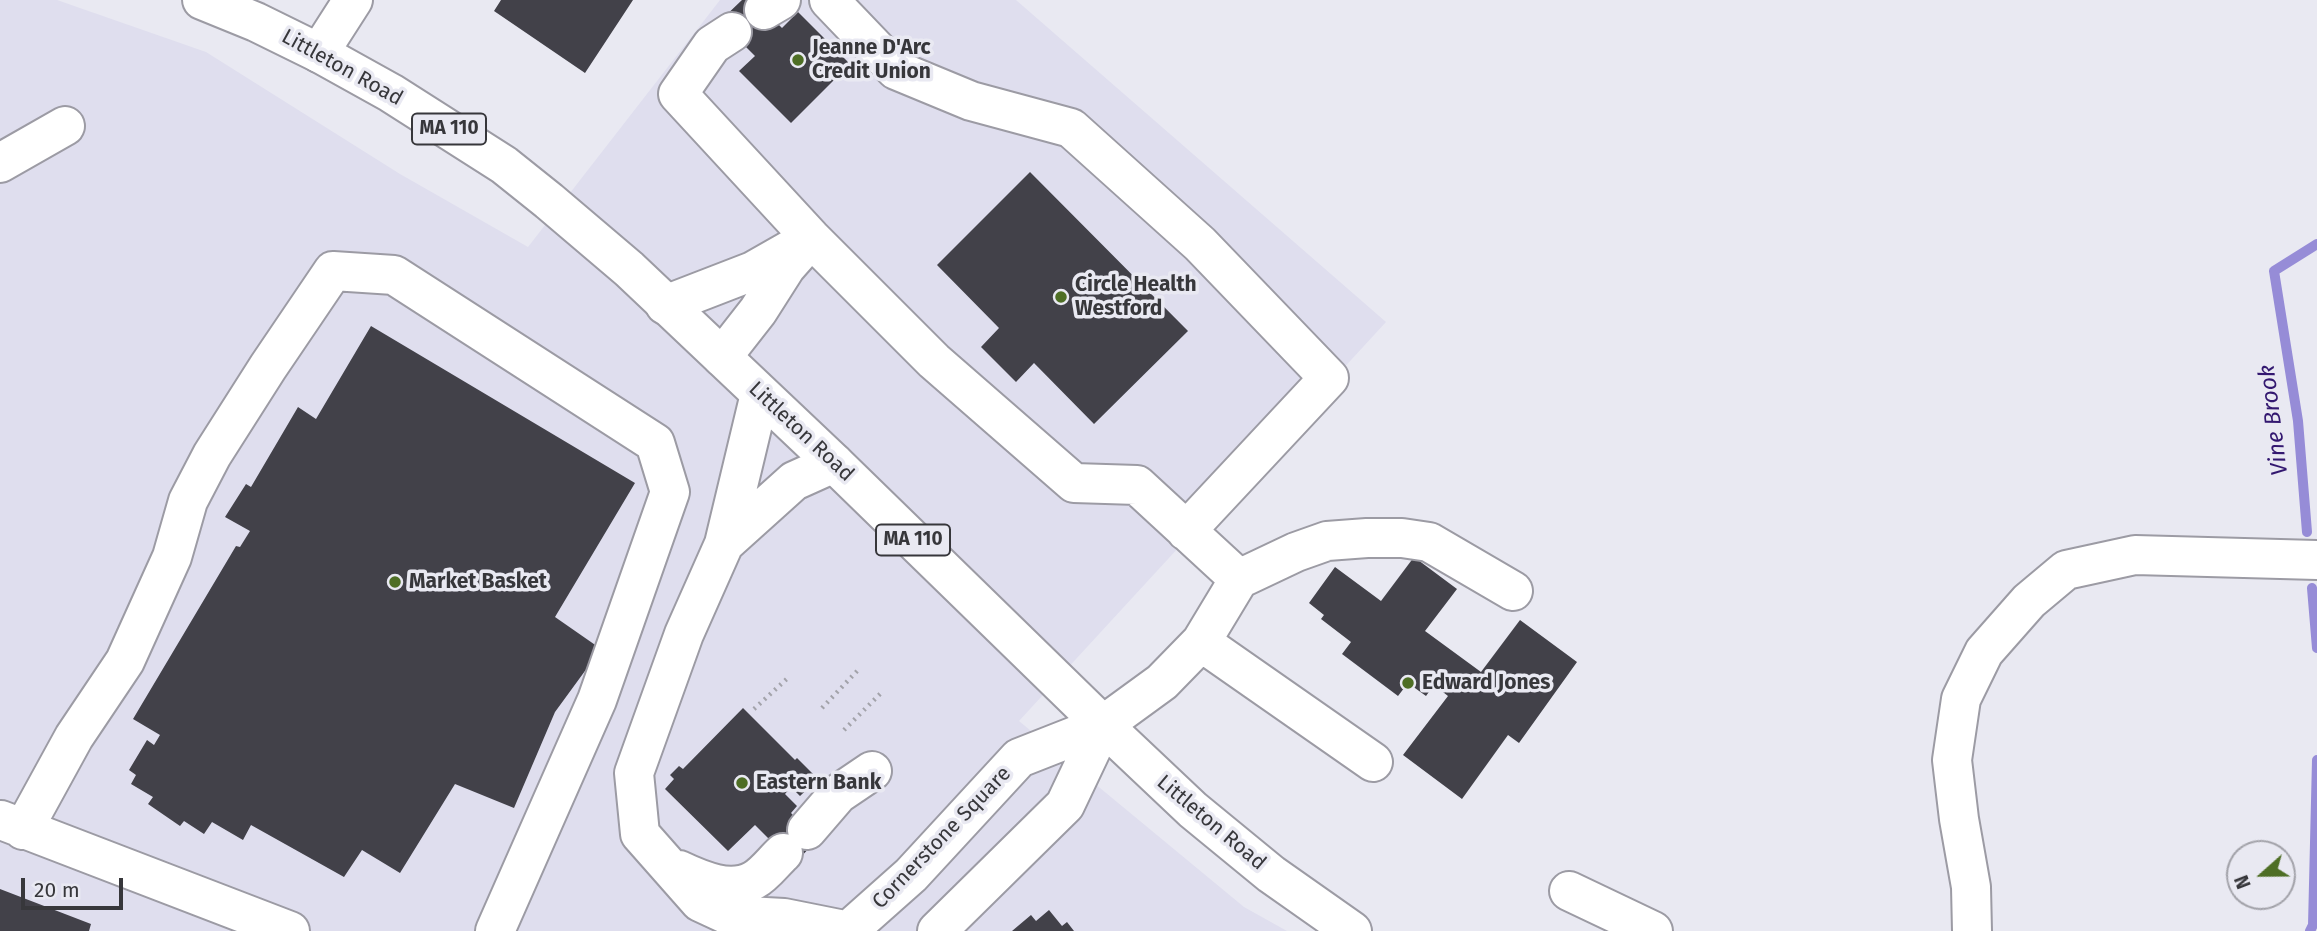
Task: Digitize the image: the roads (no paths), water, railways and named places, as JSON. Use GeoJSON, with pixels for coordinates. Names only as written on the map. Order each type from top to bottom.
{"type":"FeatureCollection","features":[{"type":"Feature","properties":{"kind":"main road","name":"Littleton Road"},"geometry":{"type":"LineString","coordinates":[[202,0],[320,53],[391,93],[504,165],[588,234],[722,357],[1193,810],[1271,874],[1352,931]]}},
{"type":"Feature","properties":{"kind":"main road"},"geometry":{"type":"LineString","coordinates":[[320,53],[354,0]]}},
{"type":"Feature","properties":{"kind":"main road"},"geometry":{"type":"LineString","coordinates":[[829,0],[896,70],[971,101],[1071,128],[1200,244],[1329,379],[1186,531]]}},
{"type":"Feature","properties":{"kind":"main road"},"geometry":{"type":"LineString","coordinates":[[732,32],[712,46],[678,94],[811,238],[934,361],[1074,482],[1137,485],[1239,579],[1296,552],[1327,541],[1402,538],[1429,542],[1513,591]]}},
{"type":"Feature","properties":{"kind":"main road"},"geometry":{"type":"LineString","coordinates":[[0,163],[65,126]]}},
{"type":"Feature","properties":{"kind":"main road"},"geometry":{"type":"LineString","coordinates":[[665,305],[753,271],[811,238]]}},
{"type":"Feature","properties":{"kind":"main road"},"geometry":{"type":"LineString","coordinates":[[722,357],[758,311],[786,267],[811,238]]}},
{"type":"Feature","properties":{"kind":"main road"},"geometry":{"type":"LineString","coordinates":[[290,931],[12,825],[125,661],[172,557],[188,501],[212,455],[333,271],[394,275],[655,443],[670,492],[597,700],[495,931]]}},
{"type":"Feature","properties":{"kind":"main road"},"geometry":{"type":"LineString","coordinates":[[760,394],[724,544],[684,634],[634,773],[640,834],[700,902],[728,915],[784,918],[849,931]]}},
{"type":"Feature","properties":{"kind":"main road"},"geometry":{"type":"LineString","coordinates":[[724,544],[794,481],[834,463]]}},
{"type":"Feature","properties":{"kind":"main road"},"geometry":{"type":"LineString","coordinates":[[1972,931],[1971,887],[1952,760],[1961,699],[1984,652],[2029,601],[2066,570],[2135,555],[2317,560]]}},
{"type":"Feature","properties":{"kind":"main road","name":"Cornerstone Square"},"geometry":{"type":"LineString","coordinates":[[849,931],[911,874],[1019,758],[1102,725],[1162,682],[1201,642],[1239,579]]}},
{"type":"Feature","properties":{"kind":"main road"},"geometry":{"type":"LineString","coordinates":[[1201,642],[1373,762]]}},
{"type":"Feature","properties":{"kind":"main road"},"geometry":{"type":"LineString","coordinates":[[937,931],[1065,805],[1102,725]]}},
{"type":"Feature","properties":{"kind":"main road"},"geometry":{"type":"LineString","coordinates":[[665,864],[702,880],[737,887],[755,879],[838,794],[872,771]]}},
{"type":"Feature","properties":{"kind":"main road"},"geometry":{"type":"LineString","coordinates":[[1569,891],[1653,931]]}},
{"type":"Feature","properties":{"kind":"waterway","name":"Vine Brook"},"geometry":{"type":"LineString","coordinates":[[2307,532],[2298,421],[2274,271],[2317,244]]}},
{"type":"Feature","properties":{"kind":"waterway","name":"Vine Brook"},"geometry":{"type":"LineString","coordinates":[[2312,588],[2317,648]]}},
{"type":"Feature","properties":{"kind":"waterway","name":"Vine Brook"},"geometry":{"type":"LineString","coordinates":[[2310,931],[2313,925],[2317,760]]}},
{"type":"Feature","properties":{"kind":"place","name":"Jeanne D'Arc Credit Union"},"geometry":{"type":"Point","coordinates":[798,60]}},
{"type":"Feature","properties":{"kind":"place","name":"Circle Health Westford"},"geometry":{"type":"Point","coordinates":[1061,297]}},
{"type":"Feature","properties":{"kind":"place","name":"Market Basket"},"geometry":{"type":"Point","coordinates":[395,582]}},
{"type":"Feature","properties":{"kind":"place","name":"Edward Jones"},"geometry":{"type":"Point","coordinates":[1408,683]}},
{"type":"Feature","properties":{"kind":"place","name":"Eastern Bank"},"geometry":{"type":"Point","coordinates":[742,783]}}]}
